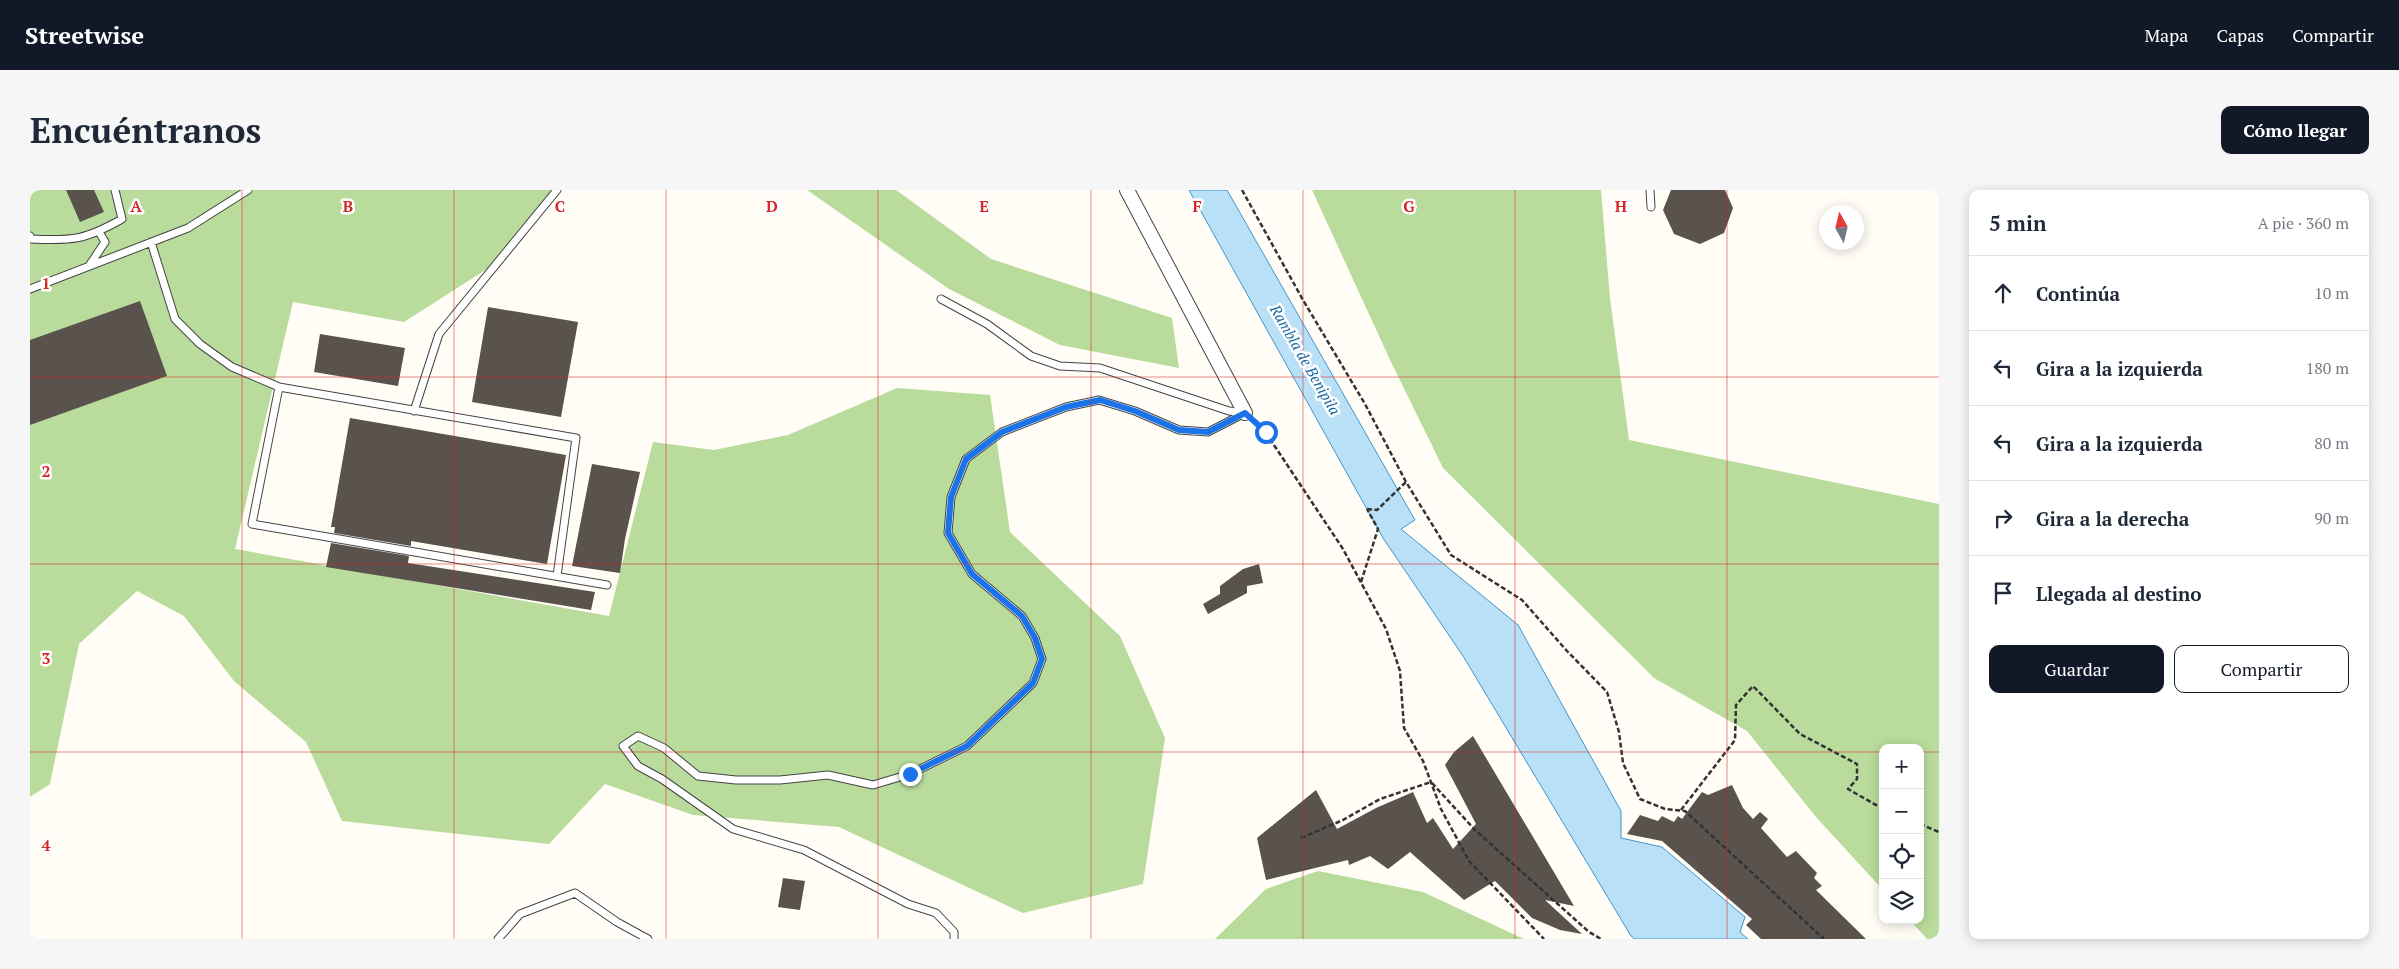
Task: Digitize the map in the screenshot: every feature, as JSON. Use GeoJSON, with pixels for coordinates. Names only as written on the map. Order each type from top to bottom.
{"type":"FeatureCollection","features":[{"type":"Feature","properties":{"kind":"street"},"geometry":{"type":"LineString","coordinates":[[1127,190],[1245,413]]}},
{"type":"Feature","properties":{"kind":"lane"},"geometry":{"type":"LineString","coordinates":[[30,236],[31,239],[69,241],[99,232],[122,218],[115,190]]}},
{"type":"Feature","properties":{"kind":"lane"},"geometry":{"type":"LineString","coordinates":[[30,289],[188,228],[248,190]]}},
{"type":"Feature","properties":{"kind":"lane"},"geometry":{"type":"LineString","coordinates":[[414,411],[439,334],[558,190]]}},
{"type":"Feature","properties":{"kind":"lane"},"geometry":{"type":"LineString","coordinates":[[1650,190],[1651,207]]}},
{"type":"Feature","properties":{"kind":"lane"},"geometry":{"type":"LineString","coordinates":[[88,266],[105,242],[99,232]]}},
{"type":"Feature","properties":{"kind":"lane"},"geometry":{"type":"LineString","coordinates":[[151,242],[174,319],[200,344],[232,367],[279,387],[576,438],[557,576]]}},
{"type":"Feature","properties":{"kind":"lane"},"geometry":{"type":"LineString","coordinates":[[941,299],[987,324],[1031,356],[1060,366],[1100,368],[1229,411],[1245,413]]}},
{"type":"Feature","properties":{"kind":"lane"},"geometry":{"type":"LineString","coordinates":[[279,387],[252,524],[607,585]]}},
{"type":"Feature","properties":{"kind":"lane"},"geometry":{"type":"LineString","coordinates":[[954,939],[954,932],[936,912],[908,904],[804,850],[733,828],[662,779],[638,766],[624,746],[638,736],[664,748],[698,776],[736,780],[780,780],[828,775],[873,785],[910,774],[967,746],[1033,683],[1042,659],[1035,638],[1022,616],[972,574],[948,533],[951,497],[966,459],[1002,432],[1066,407],[1100,400],[1135,411],[1179,430],[1208,432],[1245,413]]}},
{"type":"Feature","properties":{"kind":"lane"},"geometry":{"type":"LineString","coordinates":[[498,939],[520,914],[575,893],[617,922],[648,939]]}},
{"type":"Feature","properties":{"kind":"path"},"geometry":{"type":"LineString","coordinates":[[1242,190],[1303,300],[1365,404],[1406,482],[1451,555],[1522,600],[1567,652],[1607,692],[1619,732],[1623,763],[1640,799],[1666,809],[1685,810],[1824,939]]}},
{"type":"Feature","properties":{"kind":"path"},"geometry":{"type":"LineString","coordinates":[[1245,413],[1266,432],[1343,549],[1386,629],[1400,671],[1404,728],[1431,782],[1441,809],[1469,861],[1544,939]]}},
{"type":"Feature","properties":{"kind":"path"},"geometry":{"type":"LineString","coordinates":[[1361,582],[1378,529],[1367,509],[1377,510],[1406,482]]}},
{"type":"Feature","properties":{"kind":"path"},"geometry":{"type":"LineString","coordinates":[[1681,810],[1734,740],[1736,705],[1752,686],[1800,734],[1857,764],[1858,779],[1848,789],[1879,807]]}},
{"type":"Feature","properties":{"kind":"path"},"geometry":{"type":"LineString","coordinates":[[1301,838],[1343,820],[1380,799],[1431,782]]}},
{"type":"Feature","properties":{"kind":"path"},"geometry":{"type":"LineString","coordinates":[[1431,782],[1475,830],[1589,932],[1600,939]]}},
{"type":"Feature","properties":{"kind":"path"},"geometry":{"type":"LineString","coordinates":[[1924,826],[1939,832]]}},
{"type":"Feature","properties":{"kind":"green space"},"geometry":{"type":"Polygon","coordinates":[[[30,190],[562,190],[498,262],[404,322],[293,302],[235,549],[609,616],[653,442],[714,450],[788,435],[897,388],[990,395],[1010,532],[1120,636],[1165,738],[1143,884],[1023,913],[839,827],[693,815],[605,784],[549,844],[342,821],[306,742],[234,681],[184,616],[137,591],[79,644],[50,784],[30,797],[30,190]]]}},
{"type":"Feature","properties":{"kind":"green space"},"geometry":{"type":"Polygon","coordinates":[[[807,190],[896,190],[991,259],[1172,318],[1179,368],[1060,345],[949,289],[807,190]]]}},
{"type":"Feature","properties":{"kind":"green space"},"geometry":{"type":"Polygon","coordinates":[[[1312,190],[1601,190],[1610,298],[1629,440],[1939,504],[1939,939],[1927,939],[1914,924],[1924,924],[1924,744],[1879,744],[1879,886],[1816,817],[1747,731],[1654,678],[1443,468],[1391,362],[1312,190]]]}},
{"type":"Feature","properties":{"kind":"green space"},"geometry":{"type":"Polygon","coordinates":[[[1318,871],[1423,892],[1524,939],[1215,939],[1266,889],[1318,871]]]}},
{"type":"Feature","properties":{"kind":"water","name":"Rambla de Benipila"},"geometry":{"type":"Polygon","coordinates":[[[1189,190],[1227,190],[1415,520],[1401,529],[1518,625],[1621,811],[1621,838],[1662,847],[1745,917],[1740,932],[1748,939],[1635,939],[1631,936],[1463,656],[1383,538],[1189,190]]]}},
{"type":"Feature","properties":{"kind":"building"},"geometry":{"type":"Polygon","coordinates":[[[66,190],[94,190],[104,212],[80,222],[66,190]]]}},
{"type":"Feature","properties":{"kind":"building"},"geometry":{"type":"Polygon","coordinates":[[[1671,190],[1725,190],[1733,208],[1724,233],[1700,244],[1674,234],[1663,210],[1671,190]]]}},
{"type":"Feature","properties":{"kind":"building"},"geometry":{"type":"Polygon","coordinates":[[[140,301],[167,376],[30,425],[30,340],[140,301]]]}},
{"type":"Feature","properties":{"kind":"building"},"geometry":{"type":"Polygon","coordinates":[[[488,307],[578,322],[561,417],[472,402],[488,307]]]}},
{"type":"Feature","properties":{"kind":"building"},"geometry":{"type":"Polygon","coordinates":[[[320,334],[405,348],[398,386],[314,372],[320,334]]]}},
{"type":"Feature","properties":{"kind":"building"},"geometry":{"type":"Polygon","coordinates":[[[350,418],[566,455],[547,564],[411,541],[411,546],[334,533],[335,527],[331,527],[350,418]]]}},
{"type":"Feature","properties":{"kind":"building"},"geometry":{"type":"Polygon","coordinates":[[[592,464],[640,472],[625,539],[620,573],[572,566],[592,464]]]}},
{"type":"Feature","properties":{"kind":"building"},"geometry":{"type":"Polygon","coordinates":[[[331,543],[409,556],[408,563],[595,592],[591,610],[326,567],[331,543]]]}},
{"type":"Feature","properties":{"kind":"building"},"geometry":{"type":"Polygon","coordinates":[[[1259,564],[1263,583],[1247,586],[1247,593],[1208,614],[1203,604],[1220,594],[1220,586],[1243,569],[1259,564]]]}},
{"type":"Feature","properties":{"kind":"building"},"geometry":{"type":"Polygon","coordinates":[[[1473,736],[1574,906],[1545,900],[1582,934],[1560,930],[1532,918],[1495,881],[1464,900],[1410,852],[1388,869],[1370,856],[1349,865],[1348,860],[1266,880],[1257,838],[1316,790],[1337,829],[1376,808],[1413,792],[1427,823],[1433,818],[1453,849],[1476,824],[1445,765],[1454,752],[1473,736]]]}},
{"type":"Feature","properties":{"kind":"building"},"geometry":{"type":"Polygon","coordinates":[[[1732,785],[1743,808],[1753,819],[1760,812],[1768,819],[1761,828],[1787,857],[1796,851],[1817,873],[1814,878],[1822,886],[1816,890],[1866,939],[1761,939],[1746,925],[1752,919],[1662,841],[1627,834],[1640,815],[1658,821],[1662,816],[1674,822],[1678,816],[1682,819],[1702,792],[1708,795],[1732,785]]]}},
{"type":"Feature","properties":{"kind":"building"},"geometry":{"type":"Polygon","coordinates":[[[783,878],[805,881],[800,910],[778,907],[783,878]]]}},
{"type":"Feature","properties":{"kind":"route"},"geometry":{"type":"LineString","coordinates":[[910,774],[967,746],[1033,683],[1042,659],[1035,638],[1022,616],[972,574],[948,533],[951,497],[966,459],[1002,432],[1066,407],[1100,400],[1135,411],[1179,430],[1208,432],[1245,413],[1266,432]]}}]}
